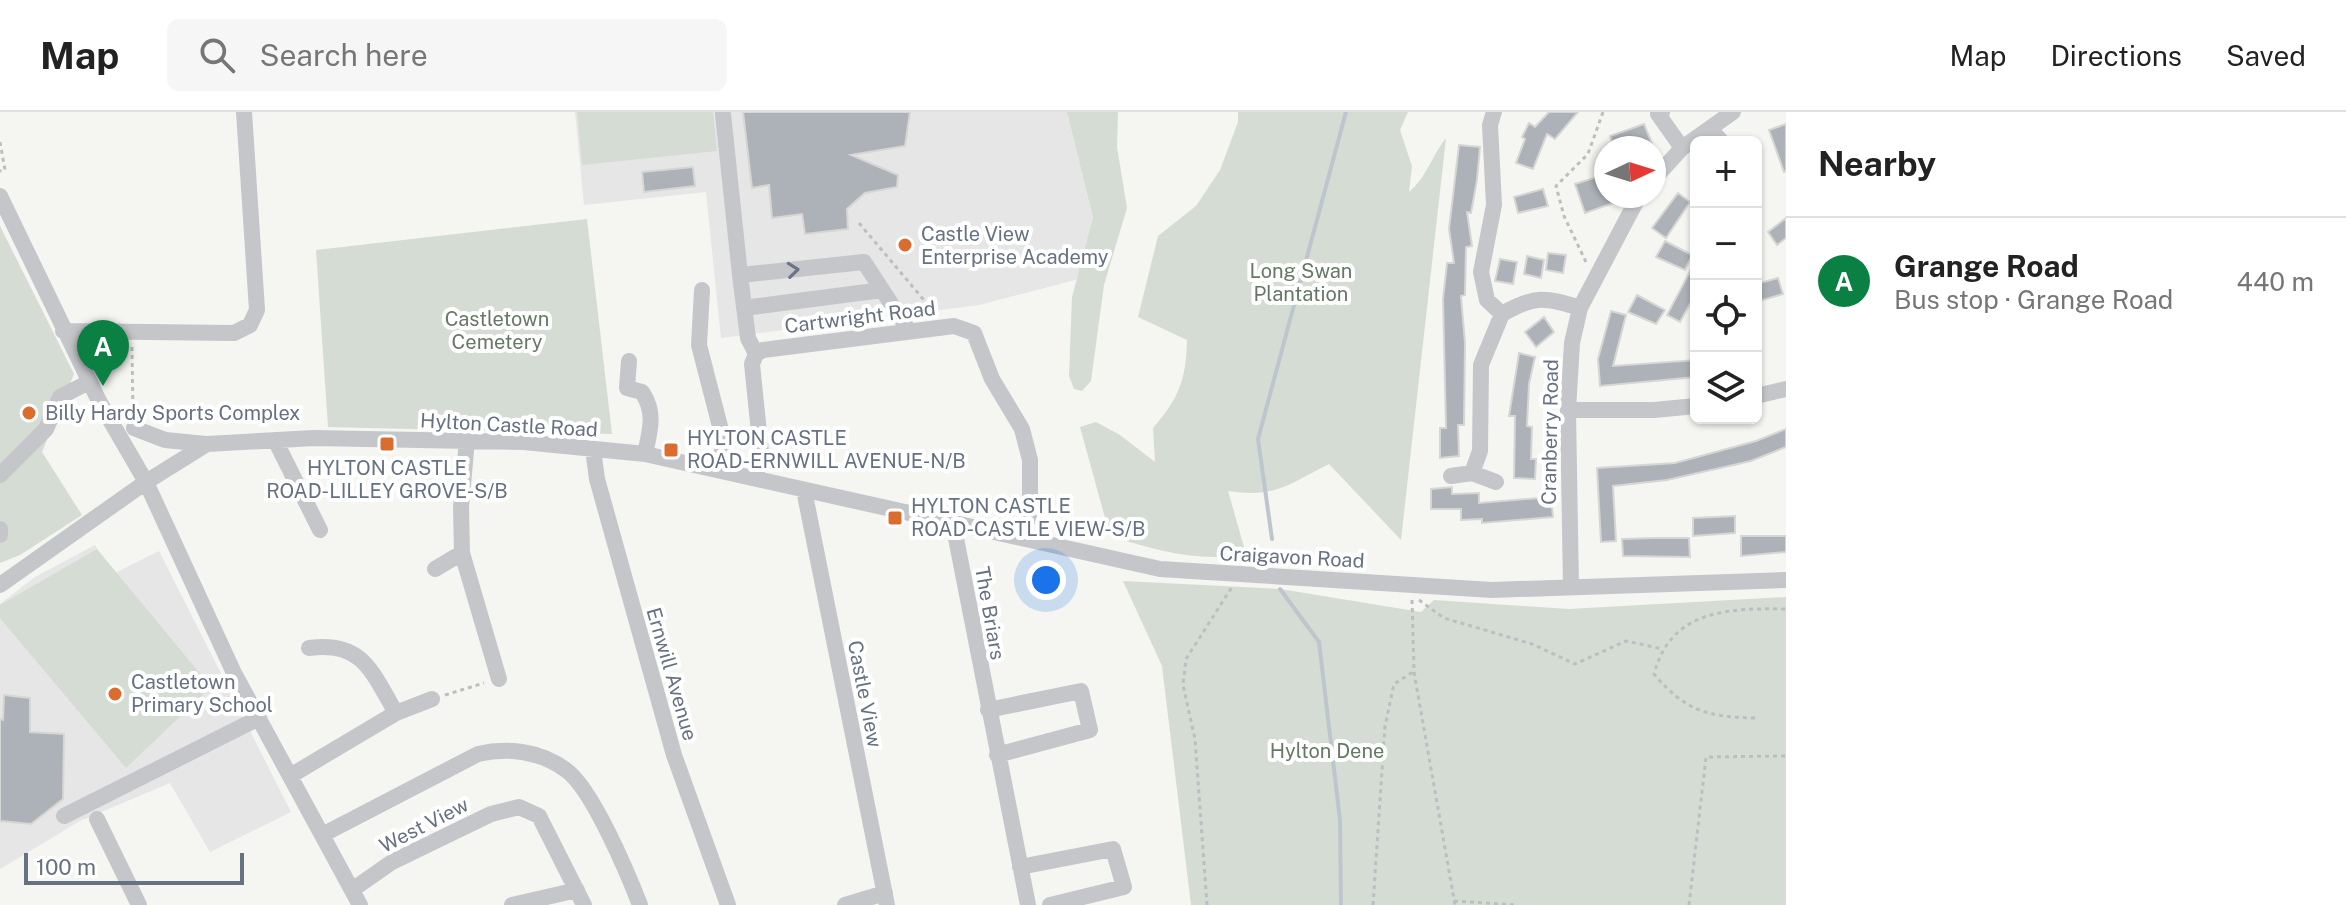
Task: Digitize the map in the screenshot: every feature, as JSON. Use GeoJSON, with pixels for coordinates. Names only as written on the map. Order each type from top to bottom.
{"type":"FeatureCollection","features":[{"type":"Feature","properties":{"kind":"street"},"geometry":{"type":"LineString","coordinates":[[63,331],[234,333],[250,325],[257,310],[244,112]]}},
{"type":"Feature","properties":{"kind":"street"},"geometry":{"type":"LineString","coordinates":[[1494,112],[1490,125],[1494,205],[1481,272],[1487,300],[1502,314]]}},
{"type":"Feature","properties":{"kind":"street"},"geometry":{"type":"LineString","coordinates":[[1662,112],[1658,114],[1682,148]]}},
{"type":"Feature","properties":{"kind":"street"},"geometry":{"type":"LineString","coordinates":[[1666,166],[1682,148],[1733,112]]}},
{"type":"Feature","properties":{"kind":"street"},"geometry":{"type":"LineString","coordinates":[[723,114],[748,338],[756,354],[752,364],[761,452],[756,477]]}},
{"type":"Feature","properties":{"kind":"street"},"geometry":{"type":"LineString","coordinates":[[1710,129],[1716,136]]}},
{"type":"Feature","properties":{"kind":"street"},"geometry":{"type":"LineString","coordinates":[[0,196],[89,382],[146,482],[234,673],[356,898]]}},
{"type":"Feature","properties":{"kind":"street","name":"Cranberry Road"},"geometry":{"type":"LineString","coordinates":[[1571,587],[1568,410],[1572,343],[1580,308],[1633,208]]}},
{"type":"Feature","properties":{"kind":"street"},"geometry":{"type":"LineString","coordinates":[[740,275],[864,262],[909,331]]}},
{"type":"Feature","properties":{"kind":"street"},"geometry":{"type":"LineString","coordinates":[[702,290],[699,345],[724,442],[718,469]]}},
{"type":"Feature","properties":{"kind":"street"},"geometry":{"type":"LineString","coordinates":[[744,308],[882,290]]}},
{"type":"Feature","properties":{"kind":"street"},"geometry":{"type":"LineString","coordinates":[[1472,473],[1480,451],[1481,365],[1502,314],[1521,303],[1545,297],[1580,308]]}},
{"type":"Feature","properties":{"kind":"street","name":"Cartwright Road"},"geometry":{"type":"LineString","coordinates":[[756,354],[946,327],[974,333],[992,379],[1022,429],[1030,460],[1030,512],[1022,536]]}},
{"type":"Feature","properties":{"kind":"street"},"geometry":{"type":"LineString","coordinates":[[629,361],[627,388],[642,392],[650,404],[652,420],[645,454]]}},
{"type":"Feature","properties":{"kind":"street"},"geometry":{"type":"LineString","coordinates":[[0,475],[46,429],[60,397],[89,382]]}},
{"type":"Feature","properties":{"kind":"street"},"geometry":{"type":"LineString","coordinates":[[1762,395],[1786,389]]}},
{"type":"Feature","properties":{"kind":"street"},"geometry":{"type":"LineString","coordinates":[[1568,410],[1654,410],[1690,407]]}},
{"type":"Feature","properties":{"kind":"street","name":"Hylton Castle Road"},"geometry":{"type":"LineString","coordinates":[[134,428],[165,440],[207,444],[275,440],[467,440],[593,449],[645,454],[804,490]]}},
{"type":"Feature","properties":{"kind":"street"},"geometry":{"type":"LineString","coordinates":[[275,440],[320,530]]}},
{"type":"Feature","properties":{"kind":"street"},"geometry":{"type":"LineString","coordinates":[[467,440],[461,507],[462,553],[499,679]]}},
{"type":"Feature","properties":{"kind":"street","name":"Hylton Castle Road"},"geometry":{"type":"LineString","coordinates":[[0,585],[146,482],[207,444]]}},
{"type":"Feature","properties":{"kind":"street","name":"Ernwill Avenue"},"geometry":{"type":"LineString","coordinates":[[593,449],[597,479],[674,755],[728,905]]}},
{"type":"Feature","properties":{"kind":"street"},"geometry":{"type":"LineString","coordinates":[[1451,476],[1472,473],[1496,482]]}},
{"type":"Feature","properties":{"kind":"street","name":"Craigavon Road"},"geometry":{"type":"LineString","coordinates":[[804,490],[1160,569],[1492,590],[1786,580]]}},
{"type":"Feature","properties":{"kind":"street","name":"Castle View"},"geometry":{"type":"LineString","coordinates":[[804,490],[886,899]]}},
{"type":"Feature","properties":{"kind":"street","name":"The Briars"},"geometry":{"type":"LineString","coordinates":[[953,523],[1028,905]]}},
{"type":"Feature","properties":{"kind":"street"},"geometry":{"type":"LineString","coordinates":[[0,529],[0,535]]}},
{"type":"Feature","properties":{"kind":"street"},"geometry":{"type":"LineString","coordinates":[[435,569],[462,553]]}},
{"type":"Feature","properties":{"kind":"street"},"geometry":{"type":"LineString","coordinates":[[309,648],[331,646],[359,655],[396,713]]}},
{"type":"Feature","properties":{"kind":"street"},"geometry":{"type":"LineString","coordinates":[[988,710],[1081,691],[1090,730],[997,755]]}},
{"type":"Feature","properties":{"kind":"street"},"geometry":{"type":"LineString","coordinates":[[290,776],[396,713],[432,699]]}},
{"type":"Feature","properties":{"kind":"street"},"geometry":{"type":"LineString","coordinates":[[64,816],[259,718]]}},
{"type":"Feature","properties":{"kind":"street"},"geometry":{"type":"LineString","coordinates":[[322,835],[478,754],[496,750],[528,752],[567,770],[580,784],[626,867],[640,905]]}},
{"type":"Feature","properties":{"kind":"street","name":"West View"},"geometry":{"type":"LineString","coordinates":[[356,898],[392,862],[491,814],[519,807],[539,816],[581,897]]}},
{"type":"Feature","properties":{"kind":"street"},"geometry":{"type":"LineString","coordinates":[[97,819],[139,905]]}},
{"type":"Feature","properties":{"kind":"street"},"geometry":{"type":"LineString","coordinates":[[1020,867],[1113,849],[1124,887],[1050,905]]}},
{"type":"Feature","properties":{"kind":"street"},"geometry":{"type":"LineString","coordinates":[[512,905],[581,897]]}},
{"type":"Feature","properties":{"kind":"street"},"geometry":{"type":"LineString","coordinates":[[845,905],[886,899]]}},
{"type":"Feature","properties":{"kind":"path"},"geometry":{"type":"LineString","coordinates":[[1598,273],[1583,259],[1564,216],[1556,186],[1588,154],[1603,112]]}},
{"type":"Feature","properties":{"kind":"path"},"geometry":{"type":"LineString","coordinates":[[0,142],[5,170],[0,171]]}},
{"type":"Feature","properties":{"kind":"path"},"geometry":{"type":"LineString","coordinates":[[859,223],[946,327]]}},
{"type":"Feature","properties":{"kind":"path"},"geometry":{"type":"LineString","coordinates":[[131,331],[134,428]]}},
{"type":"Feature","properties":{"kind":"path"},"geometry":{"type":"LineString","coordinates":[[1207,905],[1195,739],[1183,685],[1186,659],[1240,574]]}},
{"type":"Feature","properties":{"kind":"path"},"geometry":{"type":"LineString","coordinates":[[1517,905],[1454,903],[1414,672],[1412,595],[1444,618],[1532,644],[1575,664],[1626,641],[1663,649]]}},
{"type":"Feature","properties":{"kind":"path"},"geometry":{"type":"LineString","coordinates":[[1755,718],[1698,712],[1682,702],[1654,674],[1663,649],[1690,621],[1723,611],[1786,609]]}},
{"type":"Feature","properties":{"kind":"path"},"geometry":{"type":"LineString","coordinates":[[1373,905],[1385,726],[1394,684],[1414,672]]}},
{"type":"Feature","properties":{"kind":"path"},"geometry":{"type":"LineString","coordinates":[[432,699],[499,679]]}},
{"type":"Feature","properties":{"kind":"path"},"geometry":{"type":"LineString","coordinates":[[1689,905],[1706,757],[1786,756]]}},
{"type":"Feature","properties":{"kind":"shaded area","name":"Castle View Enterprise Academy"},"geometry":{"type":"Polygon","coordinates":[[[575,112],[1067,112],[1106,272],[979,305],[721,338],[706,192],[584,205],[575,112]]]}},
{"type":"Feature","properties":{"kind":"shaded area","name":"Castletown Primary School"},"geometry":{"type":"Polygon","coordinates":[[[95,545],[111,575],[159,551],[291,812],[210,852],[170,783],[80,821],[0,869],[0,604],[35,577],[95,545]]]}},
{"type":"Feature","properties":{"kind":"green space"},"geometry":{"type":"Polygon","coordinates":[[[577,112],[713,112],[717,151],[582,165],[577,112]]]}},
{"type":"Feature","properties":{"kind":"green space"},"geometry":{"type":"Polygon","coordinates":[[[1067,112],[1118,112],[1117,147],[1127,208],[1104,285],[1091,381],[1082,391],[1074,389],[1069,376],[1072,297],[1093,218],[1067,112]]]}},
{"type":"Feature","properties":{"kind":"green space","name":"Long Swan Plantation"},"geometry":{"type":"Polygon","coordinates":[[[1238,112],[1408,112],[1400,130],[1412,166],[1409,192],[1446,138],[1401,540],[1329,464],[1270,491],[1228,491],[1246,554],[1194,556],[1110,536],[1080,427],[1096,422],[1120,435],[1155,462],[1153,428],[1175,398],[1183,378],[1187,340],[1138,317],[1158,236],[1196,206],[1220,170],[1238,122],[1238,112]]]}},
{"type":"Feature","properties":{"kind":"green space","name":"Castletown Cemetery"},"geometry":{"type":"Polygon","coordinates":[[[587,219],[612,434],[328,427],[316,250],[587,219]]]}},
{"type":"Feature","properties":{"kind":"green space","name":"Billy Hardy Sports Complex"},"geometry":{"type":"Polygon","coordinates":[[[0,226],[74,374],[42,452],[82,515],[20,555],[0,563],[0,226]]]}},
{"type":"Feature","properties":{"kind":"green space"},"geometry":{"type":"Polygon","coordinates":[[[97,549],[211,687],[126,768],[0,618],[0,605],[97,549]]]}},
{"type":"Feature","properties":{"kind":"green space","name":"Hylton Dene"},"geometry":{"type":"Polygon","coordinates":[[[1123,581],[1280,589],[1421,612],[1434,600],[1569,609],[1786,597],[1786,905],[1191,905],[1162,666],[1123,581]]]}},
{"type":"Feature","properties":{"kind":"building"},"geometry":{"type":"Polygon","coordinates":[[[743,112],[910,112],[905,146],[851,155],[898,175],[897,187],[865,193],[847,209],[848,229],[805,234],[802,214],[772,218],[769,185],[752,188],[743,112]]]}},
{"type":"Feature","properties":{"kind":"building"},"geometry":{"type":"Polygon","coordinates":[[[1549,112],[1578,112],[1555,139],[1547,134],[1533,169],[1516,163],[1529,123],[1535,127],[1549,112]]]}},
{"type":"Feature","properties":{"kind":"building"},"geometry":{"type":"Polygon","coordinates":[[[1644,124],[1649,136],[1610,136],[1644,124]]]}},
{"type":"Feature","properties":{"kind":"building"},"geometry":{"type":"Polygon","coordinates":[[[1786,124],[1786,171],[1784,172],[1769,130],[1786,124]]]}},
{"type":"Feature","properties":{"kind":"building"},"geometry":{"type":"Polygon","coordinates":[[[1459,145],[1480,147],[1471,213],[1467,212],[1472,246],[1466,247],[1465,295],[1461,296],[1465,343],[1464,425],[1458,425],[1459,456],[1440,458],[1440,428],[1446,428],[1443,299],[1447,263],[1454,263],[1449,229],[1459,145]]]}},
{"type":"Feature","properties":{"kind":"building"},"geometry":{"type":"Polygon","coordinates":[[[693,167],[695,186],[644,192],[642,172],[693,167]]]}},
{"type":"Feature","properties":{"kind":"building"},"geometry":{"type":"Polygon","coordinates":[[[1594,178],[1594,208],[1599,208],[1585,213],[1575,184],[1594,178]]]}},
{"type":"Feature","properties":{"kind":"building"},"geometry":{"type":"Polygon","coordinates":[[[1543,189],[1548,206],[1518,213],[1514,197],[1543,189]]]}},
{"type":"Feature","properties":{"kind":"building"},"geometry":{"type":"Polygon","coordinates":[[[1678,193],[1690,202],[1666,238],[1652,228],[1678,193]]]}},
{"type":"Feature","properties":{"kind":"building"},"geometry":{"type":"Polygon","coordinates":[[[1786,218],[1786,238],[1777,245],[1768,232],[1786,218]]]}},
{"type":"Feature","properties":{"kind":"building"},"geometry":{"type":"Polygon","coordinates":[[[1665,241],[1690,254],[1685,270],[1656,257],[1665,241]]]}},
{"type":"Feature","properties":{"kind":"building"},"geometry":{"type":"Polygon","coordinates":[[[1548,253],[1566,255],[1563,273],[1546,270],[1548,253]]]}},
{"type":"Feature","properties":{"kind":"building"},"geometry":{"type":"Polygon","coordinates":[[[1527,256],[1544,260],[1541,278],[1524,274],[1527,256]]]}},
{"type":"Feature","properties":{"kind":"building"},"geometry":{"type":"Polygon","coordinates":[[[1500,259],[1517,262],[1513,284],[1495,281],[1500,259]]]}},
{"type":"Feature","properties":{"kind":"building"},"geometry":{"type":"Polygon","coordinates":[[[1690,271],[1690,304],[1680,322],[1667,315],[1690,271]]]}},
{"type":"Feature","properties":{"kind":"building"},"geometry":{"type":"Polygon","coordinates":[[[1778,278],[1783,294],[1762,300],[1762,282],[1778,278]]]}},
{"type":"Feature","properties":{"kind":"building"},"geometry":{"type":"Polygon","coordinates":[[[1637,295],[1665,310],[1656,324],[1628,312],[1637,295]]]}},
{"type":"Feature","properties":{"kind":"building"},"geometry":{"type":"Polygon","coordinates":[[[1611,311],[1626,315],[1613,366],[1690,360],[1690,378],[1600,386],[1598,359],[1611,311]]]}},
{"type":"Feature","properties":{"kind":"building"},"geometry":{"type":"Polygon","coordinates":[[[1544,317],[1554,332],[1536,347],[1525,332],[1544,317]]]}},
{"type":"Feature","properties":{"kind":"building"},"geometry":{"type":"Polygon","coordinates":[[[1519,353],[1535,357],[1529,384],[1527,426],[1532,427],[1531,459],[1536,459],[1535,479],[1514,478],[1515,416],[1509,416],[1519,353]]]}},
{"type":"Feature","properties":{"kind":"building"},"geometry":{"type":"Polygon","coordinates":[[[1786,429],[1786,447],[1751,461],[1667,480],[1613,486],[1616,541],[1601,542],[1597,468],[1675,463],[1756,441],[1786,429]]]}},
{"type":"Feature","properties":{"kind":"building"},"geometry":{"type":"Polygon","coordinates":[[[1452,487],[1452,494],[1479,493],[1479,503],[1551,497],[1553,517],[1482,523],[1482,519],[1461,520],[1461,509],[1431,509],[1431,489],[1452,487]]]}},
{"type":"Feature","properties":{"kind":"building"},"geometry":{"type":"Polygon","coordinates":[[[1735,516],[1735,533],[1693,536],[1693,518],[1735,516]]]}},
{"type":"Feature","properties":{"kind":"building"},"geometry":{"type":"Polygon","coordinates":[[[1741,536],[1786,536],[1786,552],[1741,556],[1741,536]]]}},
{"type":"Feature","properties":{"kind":"building"},"geometry":{"type":"Polygon","coordinates":[[[1689,538],[1690,557],[1623,556],[1622,539],[1689,538]]]}},
{"type":"Feature","properties":{"kind":"building"},"geometry":{"type":"Polygon","coordinates":[[[4,695],[30,698],[30,732],[64,734],[63,799],[31,824],[0,821],[0,719],[3,720],[4,695]]]}},
{"type":"Feature","properties":{"kind":"waterway"},"geometry":{"type":"LineString","coordinates":[[1272,539],[1258,439],[1346,112]]}},
{"type":"Feature","properties":{"kind":"waterway"},"geometry":{"type":"LineString","coordinates":[[1280,589],[1319,642],[1340,820],[1341,905]]}},
{"type":"Feature","properties":{"kind":"place","name":"Castle View Enterprise Academy"},"geometry":{"type":"Point","coordinates":[905,245]}},
{"type":"Feature","properties":{"kind":"place","name":"Grange Road"},"geometry":{"type":"Point","coordinates":[103,386]}},
{"type":"Feature","properties":{"kind":"place","name":"Billy Hardy Sports Complex"},"geometry":{"type":"Point","coordinates":[29,413]}},
{"type":"Feature","properties":{"kind":"place","name":"HYLTON CASTLE ROAD-LILLEY GROVE-S/B"},"geometry":{"type":"Point","coordinates":[387,444]}},
{"type":"Feature","properties":{"kind":"place","name":"HYLTON CASTLE ROAD-ERNWILL AVENUE-N/B"},"geometry":{"type":"Point","coordinates":[671,450]}},
{"type":"Feature","properties":{"kind":"place","name":"HYLTON CASTLE ROAD-CASTLE VIEW-S/B"},"geometry":{"type":"Point","coordinates":[895,518]}},
{"type":"Feature","properties":{"kind":"place","name":"Castletown Primary School"},"geometry":{"type":"Point","coordinates":[115,694]}}]}
